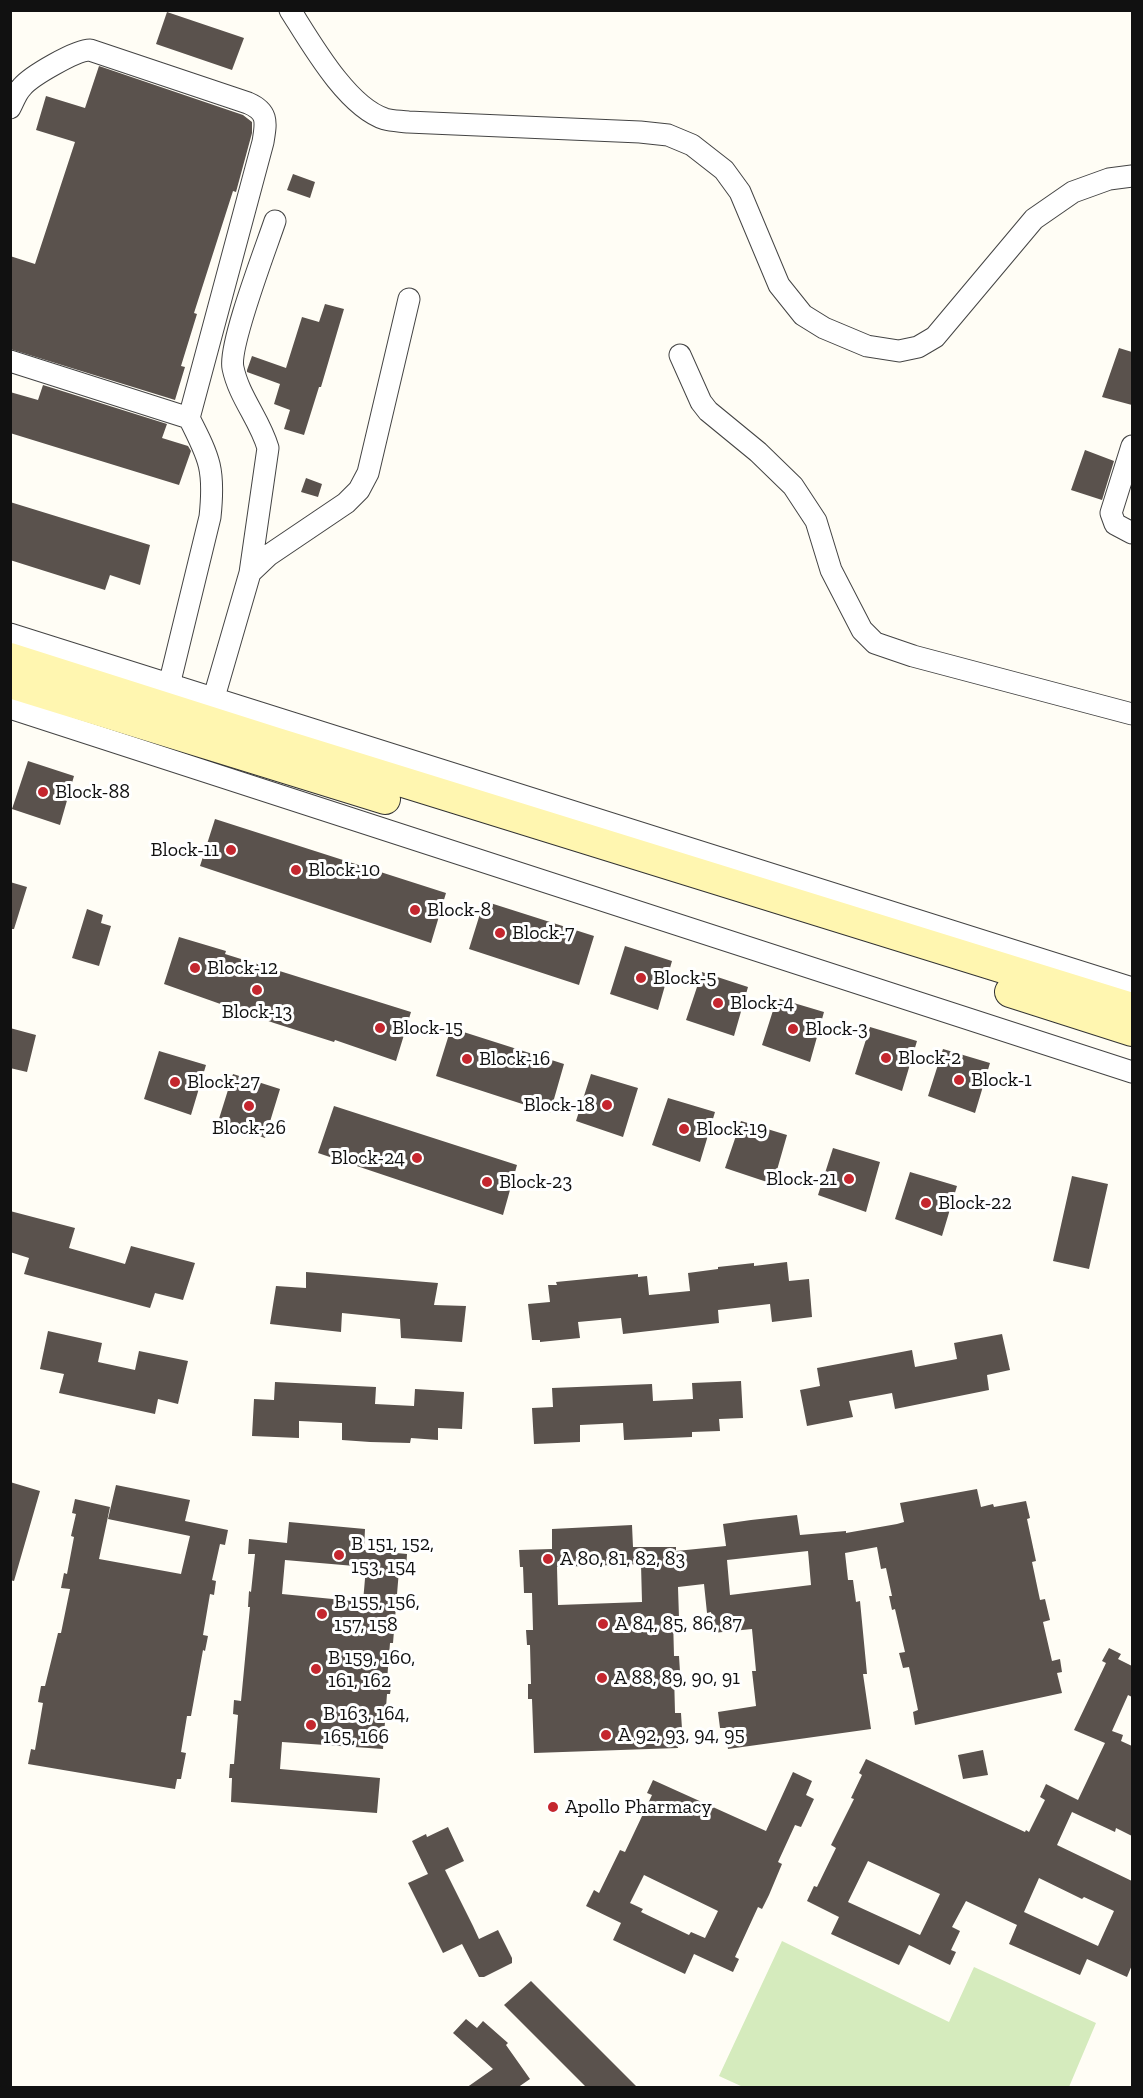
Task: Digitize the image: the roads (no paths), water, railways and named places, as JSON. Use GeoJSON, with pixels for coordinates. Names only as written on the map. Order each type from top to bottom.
{"type":"FeatureCollection","features":[{"type":"Feature","properties":{"kind":"main road"},"geometry":{"type":"LineString","coordinates":[[10,658],[203,712],[798,905],[1132,1008]]}},
{"type":"Feature","properties":{"kind":"main road"},"geometry":{"type":"LineString","coordinates":[[10,683],[1132,1031]]}},
{"type":"Feature","properties":{"kind":"street"},"geometry":{"type":"LineString","coordinates":[[290,10],[321,58],[352,97],[368,111],[384,118],[408,122],[650,133],[668,135],[692,145],[724,170],[740,192],[779,285],[803,315],[824,328],[867,346],[899,351],[918,347],[934,337],[1034,219],[1072,192],[1109,179],[1132,176]]}},
{"type":"Feature","properties":{"kind":"street"},"geometry":{"type":"LineString","coordinates":[[10,108],[25,83],[66,58],[84,50],[90,50],[248,103],[262,111],[265,129],[263,142],[189,417],[207,455],[212,471],[213,492],[210,517],[172,671],[171,682],[174,687]]}},
{"type":"Feature","properties":{"kind":"street"},"geometry":{"type":"LineString","coordinates":[[203,712],[250,573],[268,448],[263,431],[240,390],[232,365],[238,333],[275,221]]}},
{"type":"Feature","properties":{"kind":"street"},"geometry":{"type":"LineString","coordinates":[[250,573],[269,555],[346,503],[359,490],[368,473],[410,299]]}},
{"type":"Feature","properties":{"kind":"street"},"geometry":{"type":"LineString","coordinates":[[680,355],[701,402],[708,411],[779,471],[805,502],[816,521],[831,570],[862,630],[875,643],[913,656],[1132,714]]}},
{"type":"Feature","properties":{"kind":"street"},"geometry":{"type":"LineString","coordinates":[[10,361],[189,417]]}},
{"type":"Feature","properties":{"kind":"street"},"geometry":{"type":"LineString","coordinates":[[1132,446],[1111,513],[1115,524],[1132,533]]}},
{"type":"Feature","properties":{"kind":"street"},"geometry":{"type":"LineString","coordinates":[[10,634],[174,687],[189,698],[192,705],[203,712],[1132,988]]}},
{"type":"Feature","properties":{"kind":"street"},"geometry":{"type":"LineString","coordinates":[[10,708],[1132,1072]]}},
{"type":"Feature","properties":{"kind":"place","name":"Block-88"},"geometry":{"type":"Point","coordinates":[43,792]}},
{"type":"Feature","properties":{"kind":"place","name":"Block-11"},"geometry":{"type":"Point","coordinates":[231,850]}},
{"type":"Feature","properties":{"kind":"place","name":"Block-10"},"geometry":{"type":"Point","coordinates":[296,870]}},
{"type":"Feature","properties":{"kind":"place","name":"Block-8"},"geometry":{"type":"Point","coordinates":[415,910]}},
{"type":"Feature","properties":{"kind":"place","name":"Block-7"},"geometry":{"type":"Point","coordinates":[500,933]}},
{"type":"Feature","properties":{"kind":"place","name":"Block-12"},"geometry":{"type":"Point","coordinates":[195,968]}},
{"type":"Feature","properties":{"kind":"place","name":"Block-5"},"geometry":{"type":"Point","coordinates":[641,978]}},
{"type":"Feature","properties":{"kind":"place","name":"Block-13"},"geometry":{"type":"Point","coordinates":[257,990]}},
{"type":"Feature","properties":{"kind":"place","name":"Block-4"},"geometry":{"type":"Point","coordinates":[718,1003]}},
{"type":"Feature","properties":{"kind":"place","name":"Block-15"},"geometry":{"type":"Point","coordinates":[380,1028]}},
{"type":"Feature","properties":{"kind":"place","name":"Block-3"},"geometry":{"type":"Point","coordinates":[793,1029]}},
{"type":"Feature","properties":{"kind":"place","name":"Block-2"},"geometry":{"type":"Point","coordinates":[886,1058]}},
{"type":"Feature","properties":{"kind":"place","name":"Block-16"},"geometry":{"type":"Point","coordinates":[467,1059]}},
{"type":"Feature","properties":{"kind":"place","name":"Block-1"},"geometry":{"type":"Point","coordinates":[959,1080]}},
{"type":"Feature","properties":{"kind":"place","name":"Block-27"},"geometry":{"type":"Point","coordinates":[175,1082]}},
{"type":"Feature","properties":{"kind":"place","name":"Block-18"},"geometry":{"type":"Point","coordinates":[607,1105]}},
{"type":"Feature","properties":{"kind":"place","name":"Block-26"},"geometry":{"type":"Point","coordinates":[249,1106]}},
{"type":"Feature","properties":{"kind":"place","name":"Block-19"},"geometry":{"type":"Point","coordinates":[684,1129]}},
{"type":"Feature","properties":{"kind":"place","name":"Block-24"},"geometry":{"type":"Point","coordinates":[417,1158]}},
{"type":"Feature","properties":{"kind":"place","name":"Block-21"},"geometry":{"type":"Point","coordinates":[849,1179]}},
{"type":"Feature","properties":{"kind":"place","name":"Block-23"},"geometry":{"type":"Point","coordinates":[487,1182]}},
{"type":"Feature","properties":{"kind":"place","name":"Block-22"},"geometry":{"type":"Point","coordinates":[926,1203]}},
{"type":"Feature","properties":{"kind":"place","name":"B 151, 152, 153, 154"},"geometry":{"type":"Point","coordinates":[339,1555]}},
{"type":"Feature","properties":{"kind":"place","name":"A 80, 81, 82, 83"},"geometry":{"type":"Point","coordinates":[548,1559]}},
{"type":"Feature","properties":{"kind":"place","name":"B 155, 156, 157, 158"},"geometry":{"type":"Point","coordinates":[322,1614]}},
{"type":"Feature","properties":{"kind":"place","name":"A 84, 85, 86, 87"},"geometry":{"type":"Point","coordinates":[603,1624]}},
{"type":"Feature","properties":{"kind":"place","name":"B 159, 160, 161, 162"},"geometry":{"type":"Point","coordinates":[316,1669]}},
{"type":"Feature","properties":{"kind":"place","name":"A 88, 89, 90, 91"},"geometry":{"type":"Point","coordinates":[602,1678]}},
{"type":"Feature","properties":{"kind":"place","name":"B 163, 164, 165, 166"},"geometry":{"type":"Point","coordinates":[311,1725]}},
{"type":"Feature","properties":{"kind":"place","name":"A 92, 93, 94, 95"},"geometry":{"type":"Point","coordinates":[606,1735]}},
{"type":"Feature","properties":{"kind":"place","name":"Apollo Pharmacy"},"geometry":{"type":"Point","coordinates":[553,1807]}}]}
